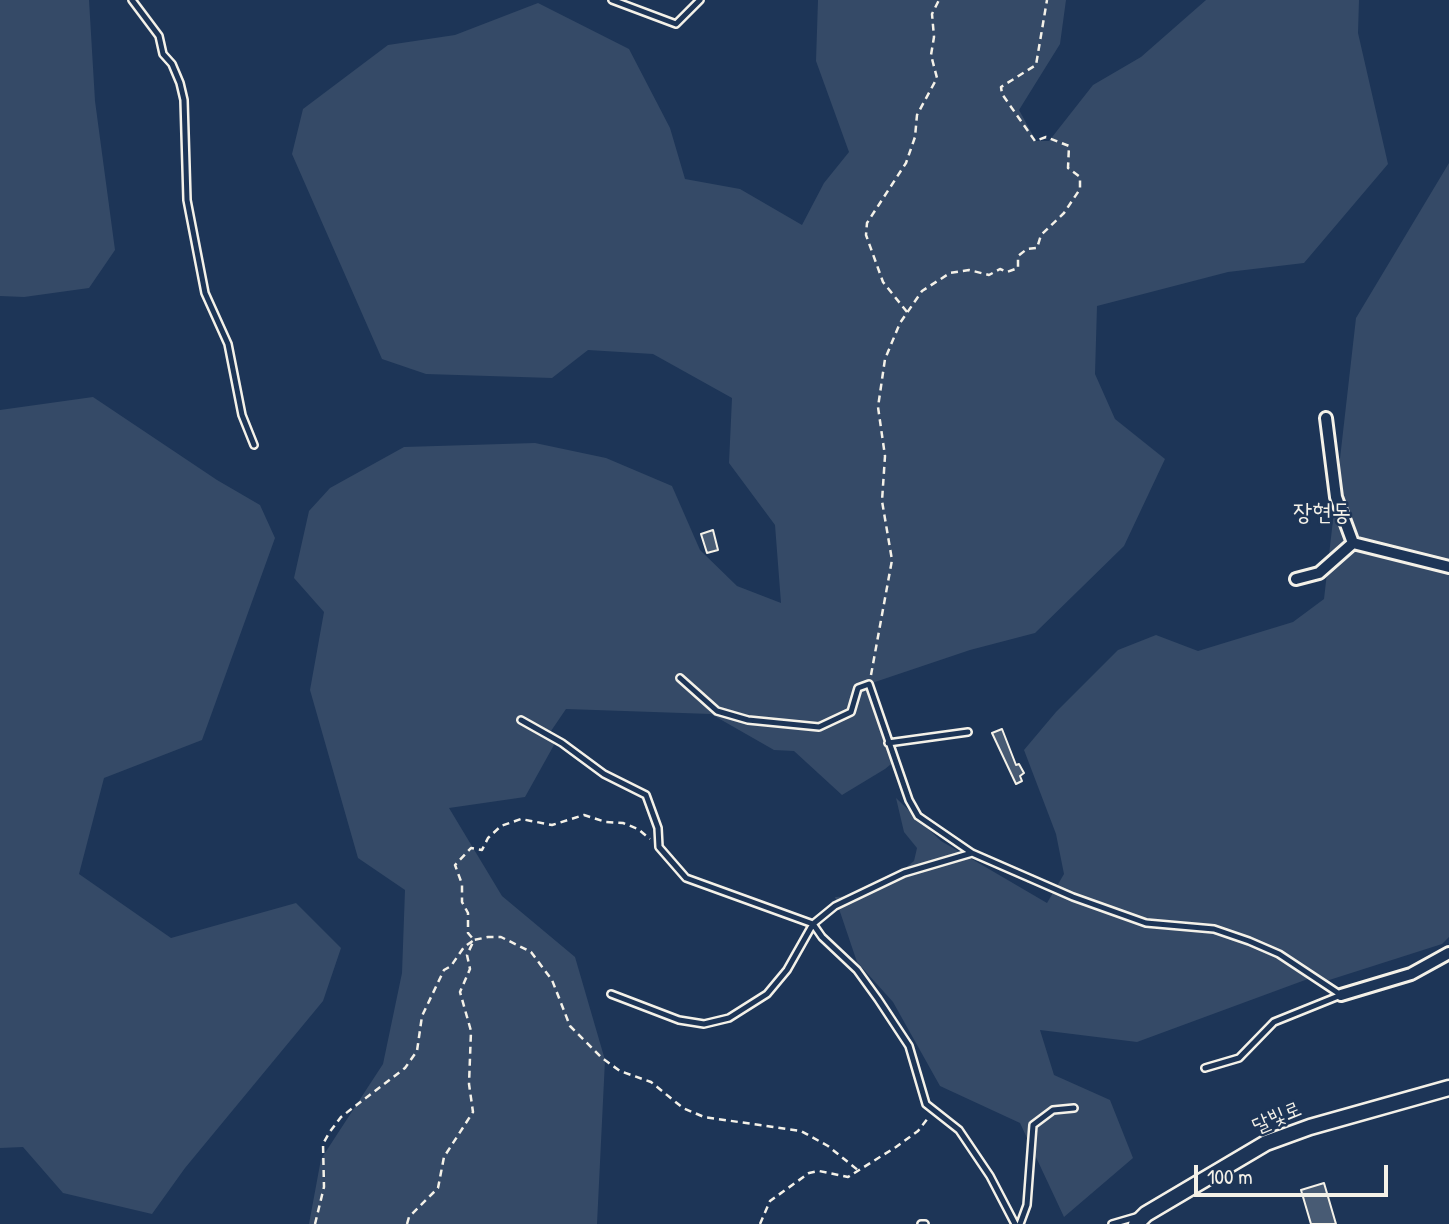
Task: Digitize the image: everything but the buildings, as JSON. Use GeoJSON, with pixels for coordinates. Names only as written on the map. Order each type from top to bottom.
{"type":"FeatureCollection","features":[{"type":"Feature","properties":{"kind":"main road","name":"달빛로"},"geometry":{"type":"LineString","coordinates":[[1141,1219],[1266,1143],[1310,1127],[1449,1088]]}},
{"type":"Feature","properties":{"kind":"street"},"geometry":{"type":"LineString","coordinates":[[1326,418],[1336,497],[1353,543]]}},
{"type":"Feature","properties":{"kind":"street"},"geometry":{"type":"LineString","coordinates":[[1353,543],[1449,567]]}},
{"type":"Feature","properties":{"kind":"street"},"geometry":{"type":"LineString","coordinates":[[1296,579],[1319,573],[1353,543]]}},
{"type":"Feature","properties":{"kind":"street"},"geometry":{"type":"LineString","coordinates":[[1340,995],[1411,974],[1449,953]]}},
{"type":"Feature","properties":{"kind":"lane"},"geometry":{"type":"LineString","coordinates":[[132,0],[159,36],[163,54],[172,64],[182,91],[187,200],[205,293],[228,344],[242,415],[254,445]]}},
{"type":"Feature","properties":{"kind":"lane"},"geometry":{"type":"LineString","coordinates":[[612,0],[676,24],[700,0]]}},
{"type":"Feature","properties":{"kind":"lane"},"geometry":{"type":"LineString","coordinates":[[680,678],[717,711],[748,720],[819,727],[851,712],[858,688],[869,684],[909,800],[919,816],[972,853],[1146,923],[1214,929],[1249,941],[1279,954],[1340,995]]}},
{"type":"Feature","properties":{"kind":"lane"},"geometry":{"type":"LineString","coordinates":[[521,720],[562,743],[604,774],[646,795],[658,828],[659,847],[686,878],[813,924],[822,937],[857,970],[909,1046],[926,1104],[933,1112],[946,1117],[972,1148],[1017,1224]]}},
{"type":"Feature","properties":{"kind":"lane"},"geometry":{"type":"LineString","coordinates":[[888,743],[968,732]]}},
{"type":"Feature","properties":{"kind":"lane"},"geometry":{"type":"LineString","coordinates":[[611,994],[679,1020],[704,1024],[729,1018],[767,994],[787,970],[813,924],[835,906],[904,873],[972,853]]}},
{"type":"Feature","properties":{"kind":"lane"},"geometry":{"type":"LineString","coordinates":[[1205,1068],[1239,1058],[1274,1022],[1340,995]]}},
{"type":"Feature","properties":{"kind":"lane"},"geometry":{"type":"LineString","coordinates":[[1017,1224],[1027,1205],[1033,1125],[1052,1110],[1074,1108]]}},
{"type":"Feature","properties":{"kind":"lane"},"geometry":{"type":"LineString","coordinates":[[1112,1224],[1141,1219]]}},
{"type":"Feature","properties":{"kind":"path"},"geometry":{"type":"LineString","coordinates":[[907,312],[883,282],[866,235],[867,223],[906,163],[915,137],[917,115],[937,78],[931,55],[934,37],[932,14],[939,0]]}},
{"type":"Feature","properties":{"kind":"path"},"geometry":{"type":"LineString","coordinates":[[869,684],[892,560],[882,501],[885,456],[878,407],[886,359],[907,312],[922,291],[950,273],[969,270],[989,275],[1000,269],[1007,272],[1018,268],[1018,256],[1027,249],[1037,248],[1041,235],[1064,213],[1080,189],[1080,177],[1068,168],[1069,146],[1046,138],[1035,141],[1002,94],[1001,87],[1036,65],[1047,0]]}},
{"type":"Feature","properties":{"kind":"path"},"geometry":{"type":"LineString","coordinates":[[474,940],[468,933],[468,913],[462,902],[462,884],[455,865],[471,848],[482,850],[488,838],[501,826],[521,819],[552,825],[584,815],[639,829],[659,847]]}},
{"type":"Feature","properties":{"kind":"path"},"geometry":{"type":"LineString","coordinates":[[315,1224],[324,1186],[323,1144],[329,1133],[341,1117],[405,1068],[417,1051],[422,1016],[444,970],[451,967],[464,947],[474,940],[502,937],[531,952],[552,980],[570,1026],[602,1058],[620,1071],[651,1082],[683,1108],[704,1117],[801,1131],[828,1146],[859,1171]]}},
{"type":"Feature","properties":{"kind":"path"},"geometry":{"type":"LineString","coordinates":[[407,1224],[409,1217],[438,1188],[444,1157],[473,1112],[469,1084],[471,1031],[460,992],[470,970],[467,955],[474,940]]}},
{"type":"Feature","properties":{"kind":"path"},"geometry":{"type":"LineString","coordinates":[[760,1224],[770,1201],[809,1173],[819,1171],[848,1177],[918,1131],[933,1112]]}},
{"type":"Feature","properties":{"kind":"shaded area"},"geometry":{"type":"Polygon","coordinates":[[[0,0],[89,0],[95,101],[115,250],[89,288],[24,297],[0,296],[0,0]]]}},
{"type":"Feature","properties":{"kind":"shaded area"},"geometry":{"type":"Polygon","coordinates":[[[818,0],[1066,0],[1060,44],[1019,110],[1036,141],[1049,141],[1093,85],[1141,57],[1206,0],[1359,0],[1358,33],[1388,164],[1304,263],[1228,272],[1097,306],[1095,374],[1115,419],[1165,459],[1124,546],[1035,633],[970,650],[869,684],[896,760],[885,769],[842,795],[794,751],[774,750],[711,714],[566,709],[551,731],[554,745],[525,797],[449,808],[502,896],[575,957],[605,1060],[597,1224],[309,1224],[321,1159],[383,1064],[402,973],[405,890],[358,858],[310,690],[324,612],[294,578],[309,511],[330,488],[404,447],[535,443],[606,458],[672,486],[700,550],[737,586],[781,603],[775,525],[729,463],[732,398],[653,354],[588,350],[552,378],[426,374],[382,359],[292,154],[303,109],[388,45],[455,35],[538,3],[629,49],[670,128],[685,179],[740,189],[802,225],[824,183],[849,152],[816,61],[818,0]]]}},
{"type":"Feature","properties":{"kind":"shaded area"},"geometry":{"type":"Polygon","coordinates":[[[1449,163],[1449,937],[1442,944],[1323,982],[1316,976],[1137,1042],[1040,1030],[1054,1075],[1110,1100],[1133,1158],[1064,1217],[1020,1123],[940,1086],[893,1002],[857,962],[835,897],[858,896],[893,878],[914,861],[917,848],[904,832],[896,798],[941,841],[1047,903],[1064,874],[1056,834],[1024,750],[1056,712],[1118,650],[1156,635],[1198,651],[1293,622],[1324,599],[1356,318],[1449,163]]]}},
{"type":"Feature","properties":{"kind":"shaded area"},"geometry":{"type":"Polygon","coordinates":[[[93,397],[217,480],[260,505],[275,538],[202,740],[104,778],[79,874],[171,938],[296,903],[341,948],[323,1001],[185,1168],[152,1214],[63,1193],[23,1147],[0,1148],[0,410],[93,397]]]}},
{"type":"Feature","properties":{"kind":"district","name":"장현동"},"geometry":{"type":"Point","coordinates":[1322,514]}}]}
